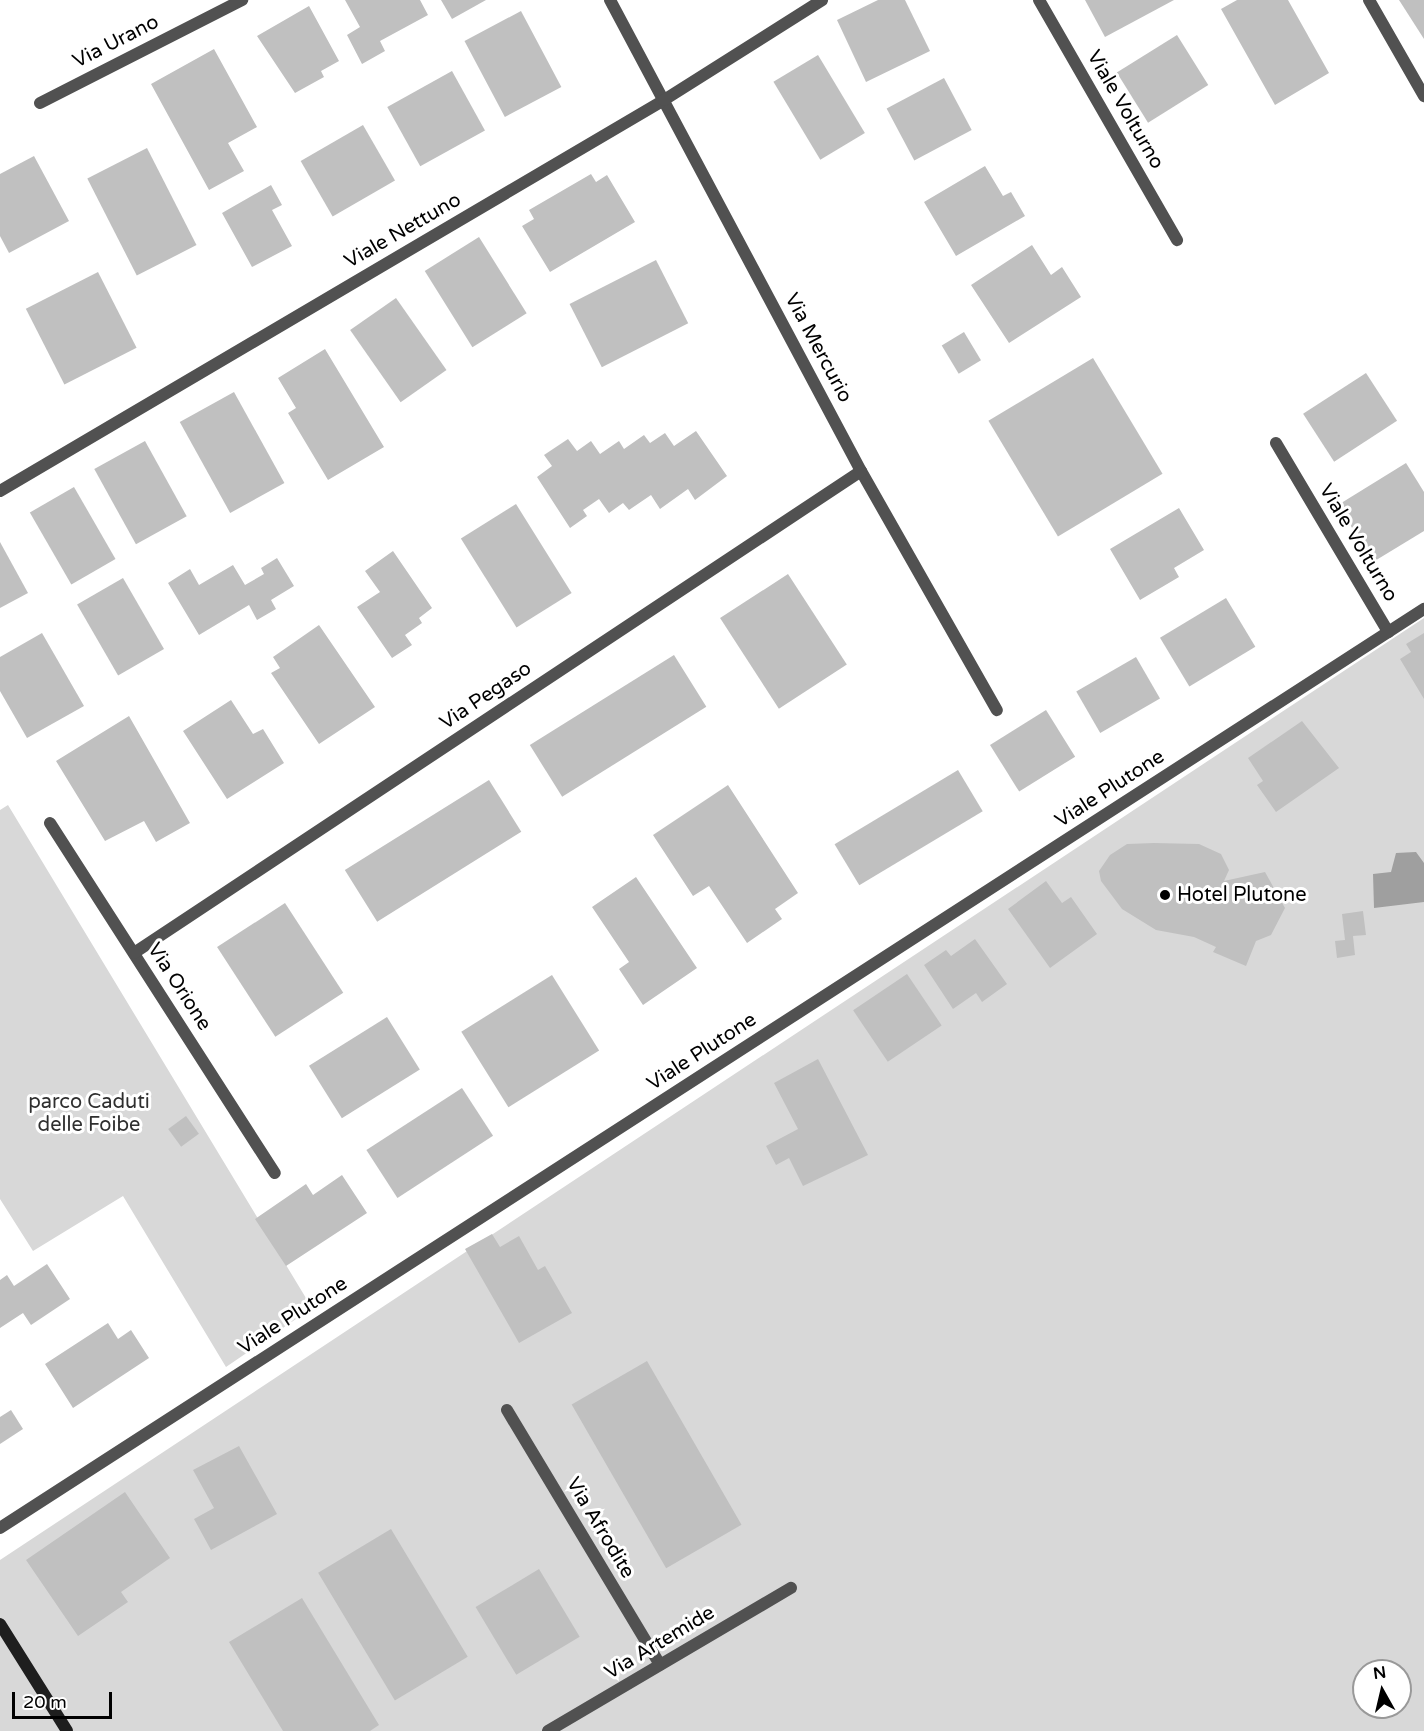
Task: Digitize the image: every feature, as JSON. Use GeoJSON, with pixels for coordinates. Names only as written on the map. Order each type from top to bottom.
{"type":"FeatureCollection","features":[{"type":"Feature","properties":{"kind":"street","name":"Via Urano"},"geometry":{"type":"LineString","coordinates":[[40,103],[242,0]]}},
{"type":"Feature","properties":{"kind":"street","name":"Via Mercurio"},"geometry":{"type":"LineString","coordinates":[[610,0],[861,471],[997,710]]}},
{"type":"Feature","properties":{"kind":"street","name":"Viale Nettuno"},"geometry":{"type":"LineString","coordinates":[[0,491],[664,100],[822,0]]}},
{"type":"Feature","properties":{"kind":"street","name":"Viale Volturno"},"geometry":{"type":"LineString","coordinates":[[1039,0],[1177,240]]}},
{"type":"Feature","properties":{"kind":"street"},"geometry":{"type":"LineString","coordinates":[[1369,0],[1424,96]]}},
{"type":"Feature","properties":{"kind":"street","name":"Viale Volturno"},"geometry":{"type":"LineString","coordinates":[[1276,443],[1388,632]]}},
{"type":"Feature","properties":{"kind":"street","name":"Via Pegaso"},"geometry":{"type":"LineString","coordinates":[[134,953],[861,471]]}},
{"type":"Feature","properties":{"kind":"street","name":"Viale Plutone"},"geometry":{"type":"LineString","coordinates":[[0,1528],[1424,609]]}},
{"type":"Feature","properties":{"kind":"street","name":"Via Orione"},"geometry":{"type":"LineString","coordinates":[[50,823],[275,1173]]}},
{"type":"Feature","properties":{"kind":"street","name":"Via Afrodite"},"geometry":{"type":"LineString","coordinates":[[507,1410],[660,1665]]}},
{"type":"Feature","properties":{"kind":"street","name":"Via Artemide"},"geometry":{"type":"LineString","coordinates":[[548,1731],[791,1588]]}},
{"type":"Feature","properties":{"kind":"street"},"geometry":{"type":"LineString","coordinates":[[0,1623],[67,1731]]}},
{"type":"Feature","properties":{"kind":"green space"},"geometry":{"type":"Polygon","coordinates":[[[1424,618],[1424,1731],[0,1731],[0,1560],[1424,618]]]}},
{"type":"Feature","properties":{"kind":"green space","name":"parco Caduti delle Foibe"},"geometry":{"type":"Polygon","coordinates":[[[8,805],[312,1308],[226,1367],[123,1196],[33,1251],[0,1199],[0,810],[8,805]]]}},
{"type":"Feature","properties":{"kind":"shaded area"},"geometry":{"type":"Polygon","coordinates":[[[1416,852],[1424,863],[1424,902],[1374,908],[1373,874],[1391,872],[1396,853],[1416,852]]]}},
{"type":"Feature","properties":{"kind":"building"},"geometry":{"type":"Polygon","coordinates":[[[345,0],[420,0],[428,15],[380,41],[385,51],[362,64],[347,35],[360,27],[345,0]]]}},
{"type":"Feature","properties":{"kind":"building"},"geometry":{"type":"Polygon","coordinates":[[[441,0],[486,0],[452,19],[441,0]]]}},
{"type":"Feature","properties":{"kind":"building"},"geometry":{"type":"Polygon","coordinates":[[[878,0],[905,0],[930,51],[866,82],[837,20],[878,0]]]}},
{"type":"Feature","properties":{"kind":"building"},"geometry":{"type":"Polygon","coordinates":[[[1085,0],[1174,0],[1105,37],[1085,0]]]}},
{"type":"Feature","properties":{"kind":"building"},"geometry":{"type":"Polygon","coordinates":[[[1237,0],[1288,0],[1329,73],[1275,105],[1221,9],[1237,0]]]}},
{"type":"Feature","properties":{"kind":"building"},"geometry":{"type":"Polygon","coordinates":[[[1399,0],[1424,0],[1424,39],[1399,0]]]}},
{"type":"Feature","properties":{"kind":"building"},"geometry":{"type":"Polygon","coordinates":[[[309,6],[339,61],[321,71],[324,77],[295,93],[257,36],[309,6]]]}},
{"type":"Feature","properties":{"kind":"building"},"geometry":{"type":"Polygon","coordinates":[[[521,11],[561,87],[505,117],[464,41],[521,11]]]}},
{"type":"Feature","properties":{"kind":"building"},"geometry":{"type":"Polygon","coordinates":[[[1177,35],[1208,85],[1148,123],[1117,73],[1177,35]]]}},
{"type":"Feature","properties":{"kind":"building"},"geometry":{"type":"Polygon","coordinates":[[[214,49],[257,127],[228,143],[244,171],[209,190],[151,84],[214,49]]]}},
{"type":"Feature","properties":{"kind":"building"},"geometry":{"type":"Polygon","coordinates":[[[818,55],[865,133],[820,160],[773,82],[818,55]]]}},
{"type":"Feature","properties":{"kind":"building"},"geometry":{"type":"Polygon","coordinates":[[[452,71],[485,130],[420,166],[387,107],[452,71]]]}},
{"type":"Feature","properties":{"kind":"building"},"geometry":{"type":"Polygon","coordinates":[[[944,78],[972,130],[914,161],[887,109],[944,78]]]}},
{"type":"Feature","properties":{"kind":"building"},"geometry":{"type":"Polygon","coordinates":[[[363,125],[395,180],[333,216],[301,161],[363,125]]]}},
{"type":"Feature","properties":{"kind":"building"},"geometry":{"type":"Polygon","coordinates":[[[147,148],[196,245],[137,276],[87,178],[147,148]]]}},
{"type":"Feature","properties":{"kind":"building"},"geometry":{"type":"Polygon","coordinates":[[[34,156],[69,221],[9,253],[0,236],[0,174],[34,156]]]}},
{"type":"Feature","properties":{"kind":"building"},"geometry":{"type":"Polygon","coordinates":[[[985,166],[1003,196],[1011,192],[1025,216],[956,256],[924,202],[985,166]]]}},
{"type":"Feature","properties":{"kind":"building"},"geometry":{"type":"Polygon","coordinates":[[[591,174],[596,182],[607,175],[635,222],[550,272],[522,226],[534,219],[529,210],[591,174]]]}},
{"type":"Feature","properties":{"kind":"building"},"geometry":{"type":"Polygon","coordinates":[[[271,185],[282,205],[272,210],[292,246],[252,267],[222,213],[271,185]]]}},
{"type":"Feature","properties":{"kind":"building"},"geometry":{"type":"Polygon","coordinates":[[[479,237],[527,313],[472,347],[425,271],[479,237]]]}},
{"type":"Feature","properties":{"kind":"building"},"geometry":{"type":"Polygon","coordinates":[[[1032,245],[1051,275],[1062,267],[1081,297],[1009,343],[971,285],[1032,245]]]}},
{"type":"Feature","properties":{"kind":"building"},"geometry":{"type":"Polygon","coordinates":[[[656,260],[688,323],[602,367],[570,304],[656,260]]]}},
{"type":"Feature","properties":{"kind":"building"},"geometry":{"type":"Polygon","coordinates":[[[98,272],[137,348],[64,385],[26,309],[98,272]]]}},
{"type":"Feature","properties":{"kind":"building"},"geometry":{"type":"Polygon","coordinates":[[[396,298],[446,370],[401,402],[350,330],[396,298]]]}},
{"type":"Feature","properties":{"kind":"building"},"geometry":{"type":"Polygon","coordinates":[[[964,332],[981,360],[959,374],[942,345],[964,332]]]}},
{"type":"Feature","properties":{"kind":"building"},"geometry":{"type":"Polygon","coordinates":[[[325,349],[384,447],[328,480],[288,413],[296,408],[278,378],[325,349]]]}},
{"type":"Feature","properties":{"kind":"building"},"geometry":{"type":"Polygon","coordinates":[[[1093,358],[1163,474],[1058,537],[988,421],[1093,358]]]}},
{"type":"Feature","properties":{"kind":"building"},"geometry":{"type":"Polygon","coordinates":[[[1366,373],[1397,421],[1334,462],[1303,414],[1366,373]]]}},
{"type":"Feature","properties":{"kind":"building"},"geometry":{"type":"Polygon","coordinates":[[[234,392],[284,483],[230,513],[180,422],[234,392]]]}},
{"type":"Feature","properties":{"kind":"building"},"geometry":{"type":"Polygon","coordinates":[[[696,431],[727,476],[695,500],[688,489],[660,509],[651,495],[629,510],[623,503],[609,513],[599,499],[583,510],[587,516],[570,528],[537,477],[552,466],[544,455],[568,439],[577,451],[591,441],[600,454],[619,441],[624,449],[644,435],[650,443],[665,433],[674,446],[696,431]]]}},
{"type":"Feature","properties":{"kind":"building"},"geometry":{"type":"Polygon","coordinates":[[[145,441],[187,516],[136,544],[94,469],[145,441]]]}},
{"type":"Feature","properties":{"kind":"building"},"geometry":{"type":"Polygon","coordinates":[[[1406,463],[1424,492],[1424,531],[1373,562],[1338,505],[1406,463]]]}},
{"type":"Feature","properties":{"kind":"building"},"geometry":{"type":"Polygon","coordinates":[[[74,487],[116,559],[71,584],[30,512],[74,487]]]}},
{"type":"Feature","properties":{"kind":"building"},"geometry":{"type":"Polygon","coordinates":[[[516,504],[572,593],[517,627],[461,538],[516,504]]]}},
{"type":"Feature","properties":{"kind":"building"},"geometry":{"type":"Polygon","coordinates":[[[1179,508],[1204,550],[1174,568],[1179,577],[1140,600],[1110,549],[1179,508]]]}},
{"type":"Feature","properties":{"kind":"building"},"geometry":{"type":"Polygon","coordinates":[[[0,542],[28,593],[0,608],[0,542]]]}},
{"type":"Feature","properties":{"kind":"building"},"geometry":{"type":"Polygon","coordinates":[[[393,551],[432,608],[419,618],[422,623],[405,635],[412,645],[392,658],[357,607],[380,592],[365,571],[393,551]]]}},
{"type":"Feature","properties":{"kind":"building"},"geometry":{"type":"Polygon","coordinates":[[[277,558],[294,586],[271,600],[276,609],[257,620],[249,605],[199,635],[168,583],[190,569],[199,585],[233,565],[245,585],[264,574],[261,568],[277,558]]]}},
{"type":"Feature","properties":{"kind":"building"},"geometry":{"type":"Polygon","coordinates":[[[788,574],[847,665],[779,709],[720,618],[788,574]]]}},
{"type":"Feature","properties":{"kind":"building"},"geometry":{"type":"Polygon","coordinates":[[[123,578],[164,649],[118,676],[77,604],[123,578]]]}},
{"type":"Feature","properties":{"kind":"building"},"geometry":{"type":"Polygon","coordinates":[[[1226,598],[1255,647],[1189,687],[1160,638],[1226,598]]]}},
{"type":"Feature","properties":{"kind":"building"},"geometry":{"type":"Polygon","coordinates":[[[319,625],[375,707],[319,744],[271,673],[280,668],[273,657],[319,625]]]}},
{"type":"Feature","properties":{"kind":"building"},"geometry":{"type":"Polygon","coordinates":[[[42,633],[84,706],[27,738],[0,691],[0,657],[42,633]]]}},
{"type":"Feature","properties":{"kind":"building"},"geometry":{"type":"Polygon","coordinates":[[[1424,633],[1424,699],[1400,659],[1411,652],[1406,644],[1424,633]]]}},
{"type":"Feature","properties":{"kind":"building"},"geometry":{"type":"Polygon","coordinates":[[[674,655],[706,707],[562,797],[530,745],[674,655]]]}},
{"type":"Feature","properties":{"kind":"building"},"geometry":{"type":"Polygon","coordinates":[[[1136,657],[1160,699],[1100,733],[1076,692],[1136,657]]]}},
{"type":"Feature","properties":{"kind":"building"},"geometry":{"type":"Polygon","coordinates":[[[231,700],[253,734],[263,729],[284,763],[227,799],[183,731],[231,700]]]}},
{"type":"Feature","properties":{"kind":"building"},"geometry":{"type":"Polygon","coordinates":[[[1046,710],[1075,757],[1019,792],[990,745],[1046,710]]]}},
{"type":"Feature","properties":{"kind":"building"},"geometry":{"type":"Polygon","coordinates":[[[129,716],[190,823],[156,842],[144,821],[105,841],[56,761],[129,716]]]}},
{"type":"Feature","properties":{"kind":"building"},"geometry":{"type":"Polygon","coordinates":[[[1302,721],[1339,768],[1276,812],[1257,785],[1263,781],[1248,758],[1302,721]]]}},
{"type":"Feature","properties":{"kind":"building"},"geometry":{"type":"Polygon","coordinates":[[[958,770],[983,811],[859,885],[835,844],[958,770]]]}},
{"type":"Feature","properties":{"kind":"building"},"geometry":{"type":"Polygon","coordinates":[[[489,780],[521,832],[377,922],[345,870],[489,780]]]}},
{"type":"Feature","properties":{"kind":"building"},"geometry":{"type":"Polygon","coordinates":[[[728,785],[798,893],[775,909],[782,919],[747,943],[709,886],[693,896],[653,835],[728,785]]]}},
{"type":"Feature","properties":{"kind":"building","name":"Hotel Plutone"},"geometry":{"type":"Polygon","coordinates":[[[1127,844],[1199,844],[1221,854],[1229,870],[1224,881],[1265,872],[1285,908],[1271,935],[1256,941],[1246,966],[1213,952],[1216,947],[1194,937],[1156,930],[1122,909],[1101,881],[1099,871],[1110,855],[1127,844]]]}},
{"type":"Feature","properties":{"kind":"building"},"geometry":{"type":"Polygon","coordinates":[[[636,877],[697,968],[643,1005],[619,969],[629,962],[592,907],[636,877]]]}},
{"type":"Feature","properties":{"kind":"building"},"geometry":{"type":"Polygon","coordinates":[[[1046,881],[1062,903],[1071,897],[1097,934],[1050,968],[1008,909],[1046,881]]]}},
{"type":"Feature","properties":{"kind":"building"},"geometry":{"type":"Polygon","coordinates":[[[285,903],[343,993],[275,1037],[217,947],[285,903]]]}},
{"type":"Feature","properties":{"kind":"building"},"geometry":{"type":"Polygon","coordinates":[[[1363,911],[1366,935],[1353,936],[1355,955],[1337,958],[1335,941],[1345,940],[1342,914],[1363,911]]]}},
{"type":"Feature","properties":{"kind":"building"},"geometry":{"type":"Polygon","coordinates":[[[975,939],[1007,984],[982,1002],[976,993],[953,1009],[924,965],[946,950],[951,956],[975,939]]]}},
{"type":"Feature","properties":{"kind":"building"},"geometry":{"type":"Polygon","coordinates":[[[907,974],[942,1025],[888,1062],[853,1010],[907,974]]]}},
{"type":"Feature","properties":{"kind":"building"},"geometry":{"type":"Polygon","coordinates":[[[552,975],[599,1050],[508,1107],[461,1032],[552,975]]]}},
{"type":"Feature","properties":{"kind":"building"},"geometry":{"type":"Polygon","coordinates":[[[387,1017],[420,1070],[342,1118],[309,1066],[387,1017]]]}},
{"type":"Feature","properties":{"kind":"building"},"geometry":{"type":"Polygon","coordinates":[[[818,1059],[868,1155],[803,1186],[789,1158],[776,1165],[766,1146],[798,1129],[774,1083],[818,1059]]]}},
{"type":"Feature","properties":{"kind":"building"},"geometry":{"type":"Polygon","coordinates":[[[462,1088],[493,1136],[397,1198],[366,1150],[462,1088]]]}},
{"type":"Feature","properties":{"kind":"building"},"geometry":{"type":"Polygon","coordinates":[[[186,1116],[199,1134],[181,1147],[168,1129],[186,1116]]]}},
{"type":"Feature","properties":{"kind":"building"},"geometry":{"type":"Polygon","coordinates":[[[342,1175],[367,1213],[286,1266],[255,1219],[306,1184],[313,1195],[342,1175]]]}},
{"type":"Feature","properties":{"kind":"building"},"geometry":{"type":"Polygon","coordinates":[[[492,1234],[500,1247],[519,1236],[538,1270],[545,1266],[572,1313],[519,1343],[465,1249],[492,1234]]]}},
{"type":"Feature","properties":{"kind":"building"},"geometry":{"type":"Polygon","coordinates":[[[47,1264],[70,1299],[31,1325],[23,1313],[0,1328],[0,1280],[7,1275],[14,1286],[47,1264]]]}},
{"type":"Feature","properties":{"kind":"building"},"geometry":{"type":"Polygon","coordinates":[[[108,1323],[118,1339],[131,1330],[149,1358],[73,1408],[45,1364],[108,1323]]]}},
{"type":"Feature","properties":{"kind":"building"},"geometry":{"type":"Polygon","coordinates":[[[647,1361],[742,1525],[666,1568],[572,1404],[647,1361]]]}},
{"type":"Feature","properties":{"kind":"building"},"geometry":{"type":"Polygon","coordinates":[[[11,1410],[23,1429],[0,1444],[0,1417],[11,1410]]]}},
{"type":"Feature","properties":{"kind":"building"},"geometry":{"type":"Polygon","coordinates":[[[239,1446],[277,1514],[211,1550],[194,1519],[214,1508],[193,1470],[239,1446]]]}},
{"type":"Feature","properties":{"kind":"building"},"geometry":{"type":"Polygon","coordinates":[[[125,1492],[170,1558],[121,1592],[128,1602],[78,1636],[26,1560],[125,1492]]]}},
{"type":"Feature","properties":{"kind":"building"},"geometry":{"type":"Polygon","coordinates":[[[391,1529],[468,1657],[395,1700],[318,1573],[391,1529]]]}},
{"type":"Feature","properties":{"kind":"building"},"geometry":{"type":"Polygon","coordinates":[[[539,1569],[580,1637],[516,1675],[476,1607],[539,1569]]]}},
{"type":"Feature","properties":{"kind":"building"},"geometry":{"type":"Polygon","coordinates":[[[302,1598],[379,1725],[370,1731],[283,1731],[229,1642],[302,1598]]]}},
{"type":"Feature","properties":{"kind":"place","name":"Hotel Plutone"},"geometry":{"type":"Point","coordinates":[1165,895]}}]}
